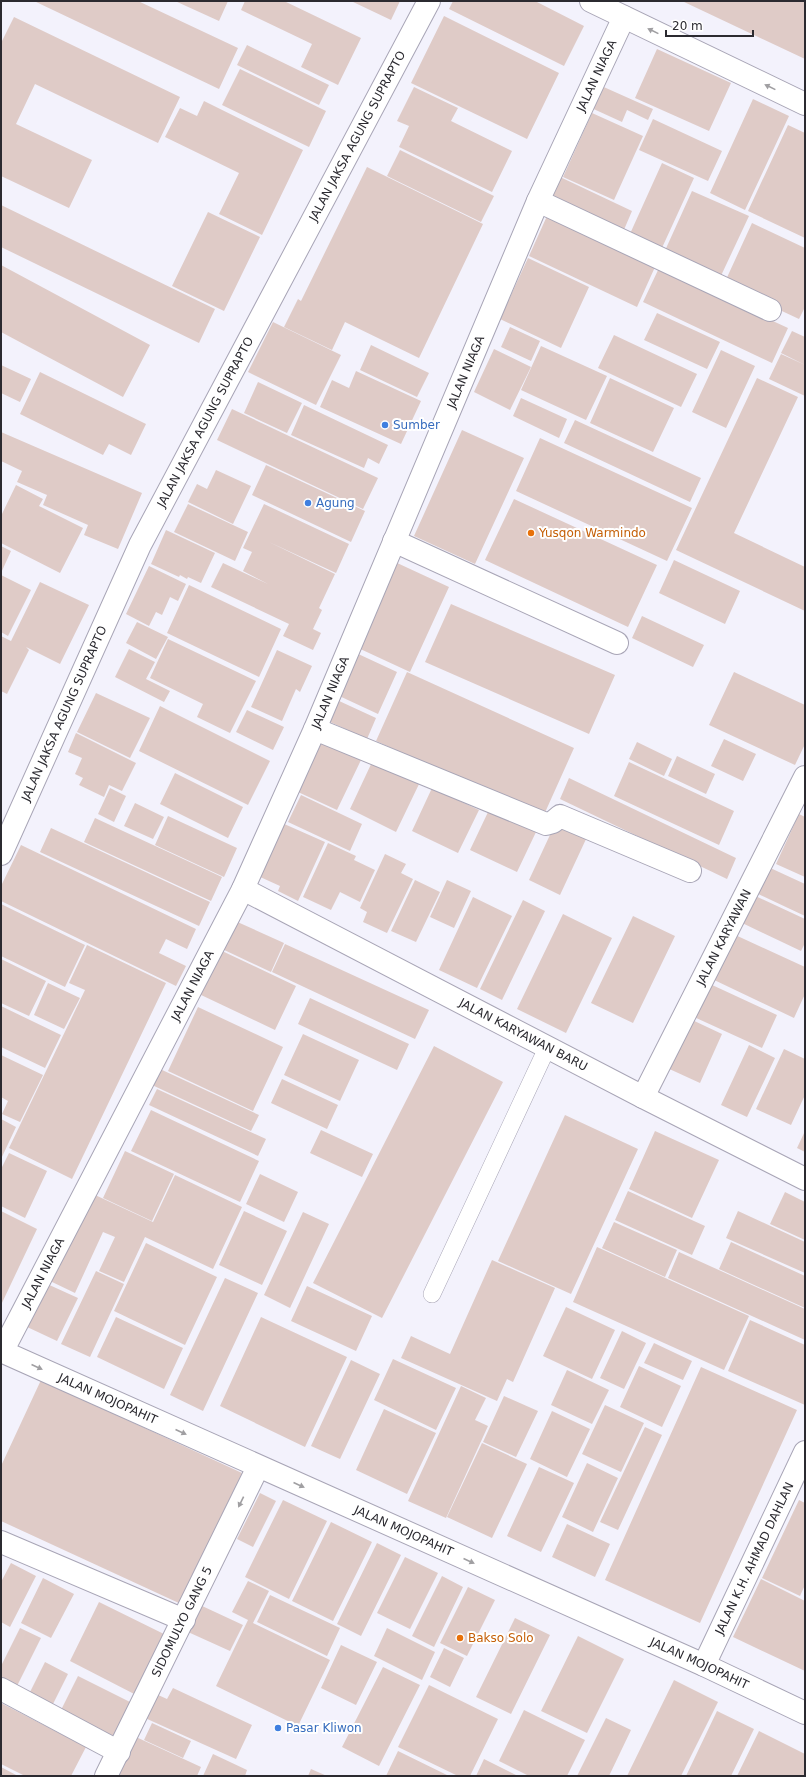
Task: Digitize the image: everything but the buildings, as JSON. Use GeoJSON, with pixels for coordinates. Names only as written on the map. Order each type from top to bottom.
{"type":"FeatureCollection","features":[{"type":"Feature","properties":{"kind":"street","name":"JALAN JAKSA AGUNG SUPRAPTO"},"geometry":{"type":"LineString","coordinates":[[1,854],[140,546],[429,1]]}},
{"type":"Feature","properties":{"kind":"street"},"geometry":{"type":"LineString","coordinates":[[591,1],[805,104]]}},
{"type":"Feature","properties":{"kind":"street","name":"JALAN NIAGA"},"geometry":{"type":"LineString","coordinates":[[2,1351],[243,889],[315,728],[538,201],[624,17]]}},
{"type":"Feature","properties":{"kind":"street"},"geometry":{"type":"LineString","coordinates":[[538,201],[770,310]]}},
{"type":"Feature","properties":{"kind":"street"},"geometry":{"type":"LineString","coordinates":[[394,541],[617,643]]}},
{"type":"Feature","properties":{"kind":"street"},"geometry":{"type":"LineString","coordinates":[[315,728],[546,824],[553,822],[560,816],[690,871]]}},
{"type":"Feature","properties":{"kind":"street","name":"JALAN KARYAWAN"},"geometry":{"type":"LineString","coordinates":[[643,1097],[805,777]]}},
{"type":"Feature","properties":{"kind":"street","name":"JALAN KARYAWAN BARU"},"geometry":{"type":"LineString","coordinates":[[243,889],[547,1048],[805,1179]]}},
{"type":"Feature","properties":{"kind":"street","name":"JALAN MOJOPAHIT"},"geometry":{"type":"LineString","coordinates":[[2,1351],[258,1467],[704,1665],[805,1712]]}},
{"type":"Feature","properties":{"kind":"street","name":"JALAN K.H. AHMAD DAHLAN"},"geometry":{"type":"LineString","coordinates":[[704,1665],[805,1452]]}},
{"type":"Feature","properties":{"kind":"street","name":"SIDOMULYO GANG 5"},"geometry":{"type":"LineString","coordinates":[[106,1776],[258,1467]]}},
{"type":"Feature","properties":{"kind":"street"},"geometry":{"type":"LineString","coordinates":[[1,1542],[184,1620]]}},
{"type":"Feature","properties":{"kind":"street"},"geometry":{"type":"LineString","coordinates":[[1,1689],[119,1752]]}},
{"type":"Feature","properties":{"kind":"lane"},"geometry":{"type":"LineString","coordinates":[[432,1294],[547,1048]]}},
{"type":"Feature","properties":{"kind":"place","name":"Sumber"},"geometry":{"type":"Point","coordinates":[385,425]}},
{"type":"Feature","properties":{"kind":"place","name":"Agung"},"geometry":{"type":"Point","coordinates":[308,503]}},
{"type":"Feature","properties":{"kind":"place","name":"Yusqon Warmindo"},"geometry":{"type":"Point","coordinates":[531,533]}},
{"type":"Feature","properties":{"kind":"place","name":"Bakso Solo"},"geometry":{"type":"Point","coordinates":[460,1638]}},
{"type":"Feature","properties":{"kind":"place","name":"Pasar Kliwon"},"geometry":{"type":"Point","coordinates":[278,1728]}}]}
